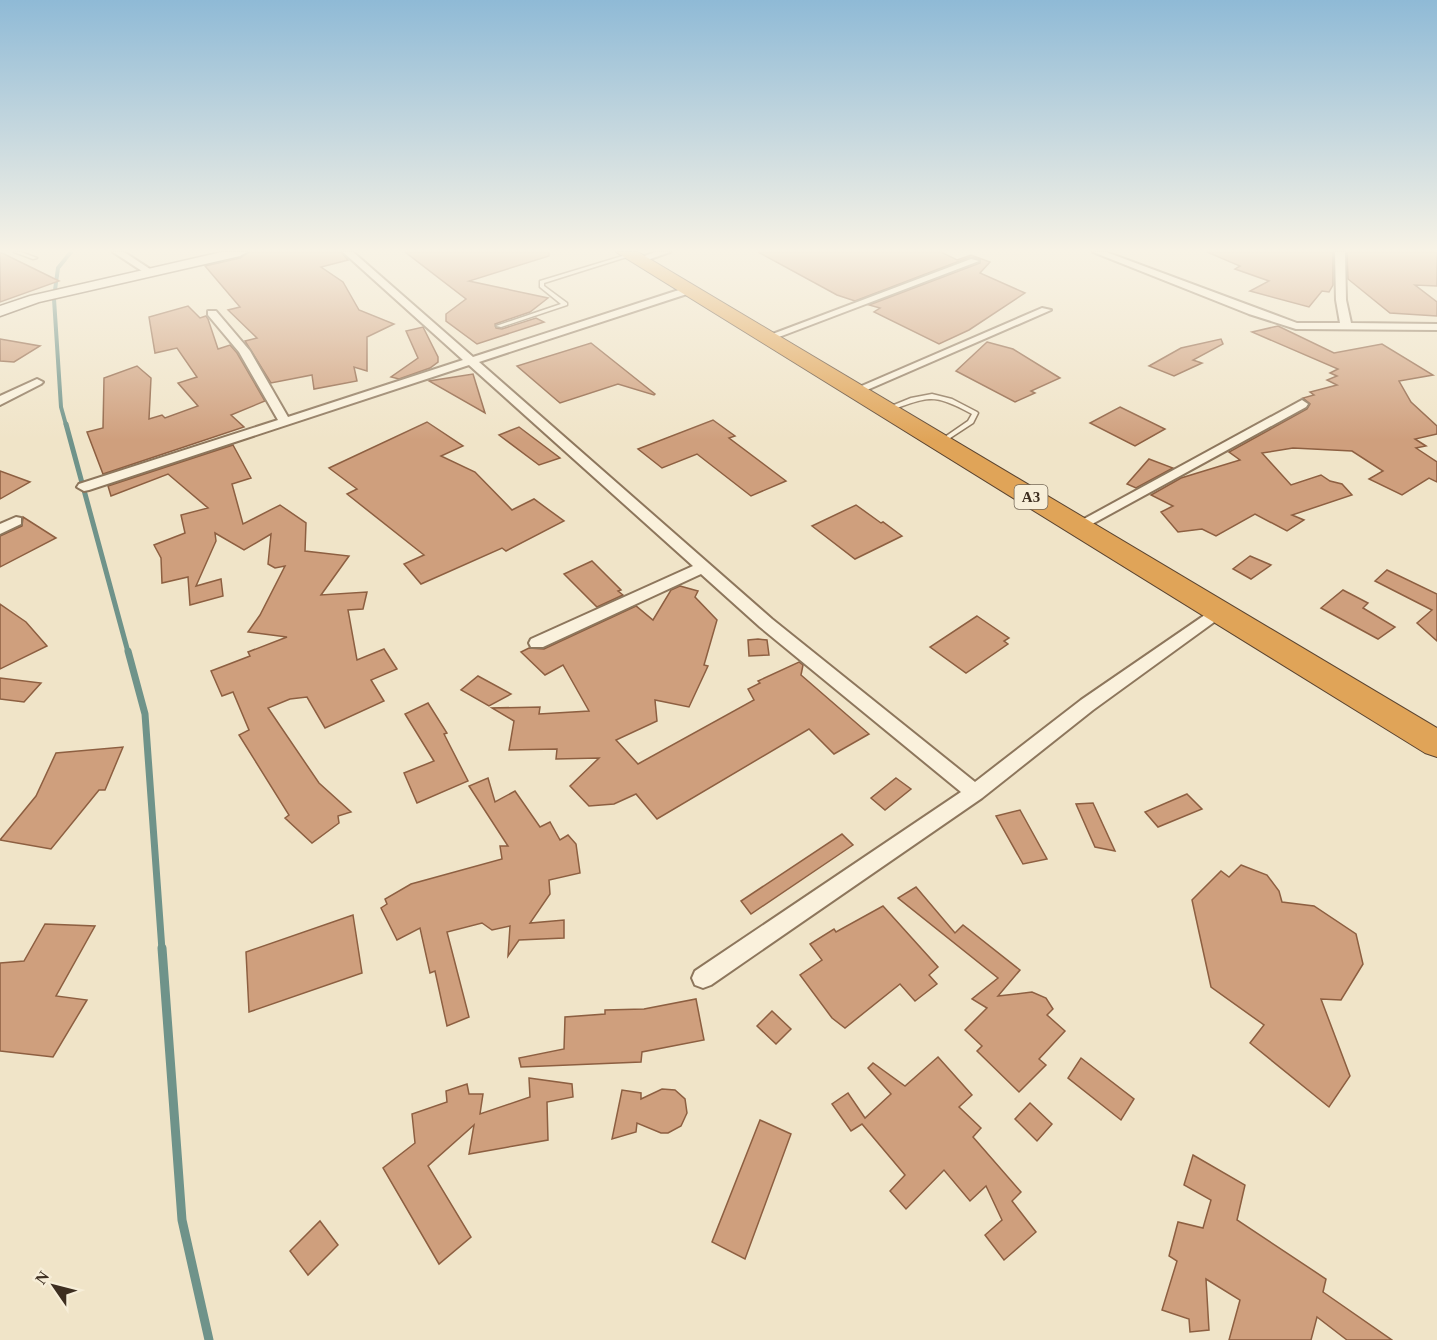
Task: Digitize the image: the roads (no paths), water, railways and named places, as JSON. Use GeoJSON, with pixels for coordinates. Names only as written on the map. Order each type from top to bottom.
{"type":"FeatureCollection","features":[{"type":"Feature","properties":{"kind":"highway","name":"A3"},"geometry":{"type":"LineString","coordinates":[[729,315],[1437,744]]}},
{"type":"Feature","properties":{"kind":"street"},"geometry":{"type":"LineString","coordinates":[[213,315],[244,351],[285,422]]}},
{"type":"Feature","properties":{"kind":"street"},"geometry":{"type":"LineString","coordinates":[[419,315],[766,622],[975,793]]}},
{"type":"Feature","properties":{"kind":"street"},"geometry":{"type":"LineString","coordinates":[[84,487],[614,315]]}},
{"type":"Feature","properties":{"kind":"street"},"geometry":{"type":"LineString","coordinates":[[767,338],[830,315]]}},
{"type":"Feature","properties":{"kind":"street"},"geometry":{"type":"LineString","coordinates":[[856,391],[1035,315]]}},
{"type":"Feature","properties":{"kind":"street"},"geometry":{"type":"LineString","coordinates":[[1260,315],[1296,326],[1437,327]]}},
{"type":"Feature","properties":{"kind":"street"},"geometry":{"type":"LineString","coordinates":[[1344,315],[1346,326]]}},
{"type":"Feature","properties":{"kind":"street"},"geometry":{"type":"LineString","coordinates":[[0,400],[37,382]]}},
{"type":"Feature","properties":{"kind":"street"},"geometry":{"type":"LineString","coordinates":[[1078,526],[1302,404]]}},
{"type":"Feature","properties":{"kind":"street"},"geometry":{"type":"LineString","coordinates":[[0,530],[16,521]]}},
{"type":"Feature","properties":{"kind":"street"},"geometry":{"type":"LineString","coordinates":[[537,643],[703,567]]}},
{"type":"Feature","properties":{"kind":"street"},"geometry":{"type":"LineString","coordinates":[[704,978],[975,793],[1087,705],[1220,612]]}},
{"type":"Feature","properties":{"kind":"lane"},"geometry":{"type":"LineString","coordinates":[[500,326],[534,315]]}},
{"type":"Feature","properties":{"kind":"lane"},"geometry":{"type":"LineString","coordinates":[[887,410],[927,394],[948,398],[975,413],[972,422],[941,442]]}},
{"type":"Feature","properties":{"kind":"waterway"},"geometry":{"type":"LineString","coordinates":[[55,315],[61,407],[66,425]]}},
{"type":"Feature","properties":{"kind":"waterway"},"geometry":{"type":"LineString","coordinates":[[66,424],[128,652]]}},
{"type":"Feature","properties":{"kind":"waterway"},"geometry":{"type":"LineString","coordinates":[[128,651],[145,714],[162,950]]}},
{"type":"Feature","properties":{"kind":"waterway"},"geometry":{"type":"LineString","coordinates":[[162,948],[182,1220],[209,1340]]}}]}
